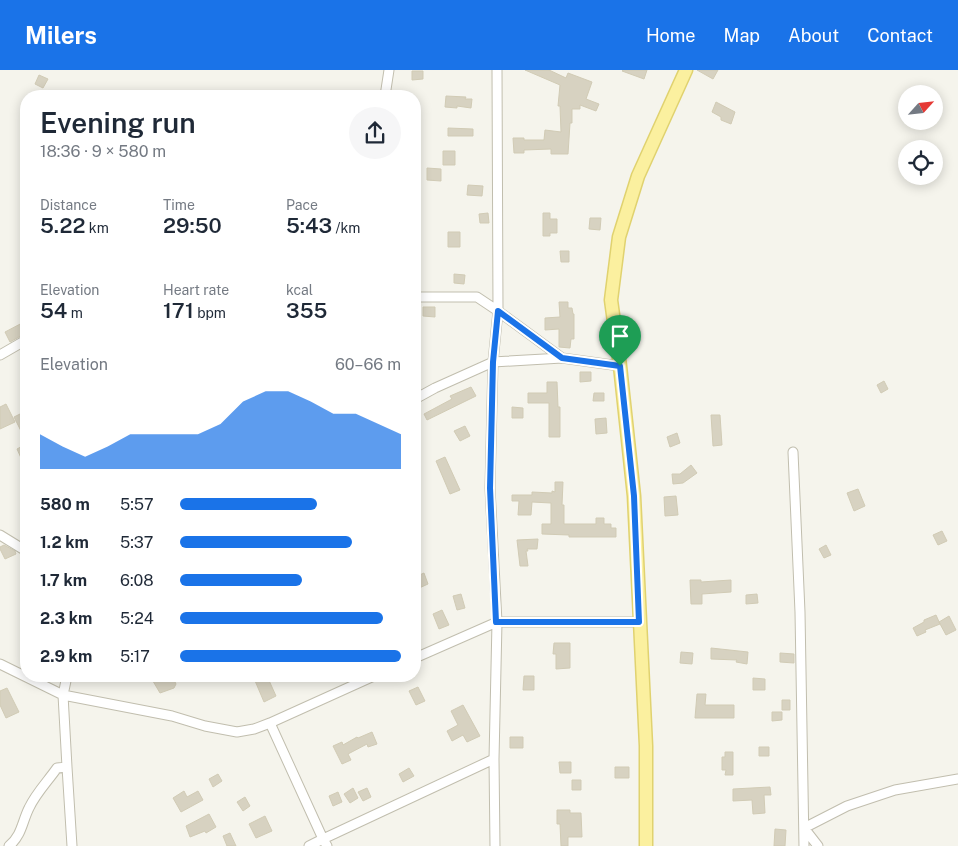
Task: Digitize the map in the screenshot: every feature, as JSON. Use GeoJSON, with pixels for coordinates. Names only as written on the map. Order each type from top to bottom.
{"type":"FeatureCollection","features":[{"type":"Feature","properties":{"kind":"main road"},"geometry":{"type":"LineString","coordinates":[[646,846],[646,746],[634,496],[611,300],[619,237],[638,176],[686,70]]}},
{"type":"Feature","properties":{"kind":"street"},"geometry":{"type":"LineString","coordinates":[[386,90],[389,70]]}},
{"type":"Feature","properties":{"kind":"street"},"geometry":{"type":"LineString","coordinates":[[495,846],[496,622],[490,488],[493,362],[498,311],[497,70]]}},
{"type":"Feature","properties":{"kind":"street"},"geometry":{"type":"LineString","coordinates":[[421,297],[477,297],[562,358]]}},
{"type":"Feature","properties":{"kind":"street"},"geometry":{"type":"LineString","coordinates":[[0,355],[20,343]]}},
{"type":"Feature","properties":{"kind":"street"},"geometry":{"type":"LineString","coordinates":[[421,396],[493,362],[562,358],[620,366]]}},
{"type":"Feature","properties":{"kind":"street"},"geometry":{"type":"LineString","coordinates":[[793,452],[800,612],[804,846]]}},
{"type":"Feature","properties":{"kind":"street"},"geometry":{"type":"LineString","coordinates":[[0,535],[20,547]]}},
{"type":"Feature","properties":{"kind":"street"},"geometry":{"type":"LineString","coordinates":[[421,655],[496,622],[639,622]]}},
{"type":"Feature","properties":{"kind":"street"},"geometry":{"type":"LineString","coordinates":[[0,664],[20,674]]}},
{"type":"Feature","properties":{"kind":"street"},"geometry":{"type":"LineString","coordinates":[[38,682],[63,694],[172,716],[236,732],[254,729],[270,723],[361,682]]}},
{"type":"Feature","properties":{"kind":"street"},"geometry":{"type":"LineString","coordinates":[[66,682],[63,694],[72,846]]}},
{"type":"Feature","properties":{"kind":"street"},"geometry":{"type":"LineString","coordinates":[[270,723],[325,843]]}},
{"type":"Feature","properties":{"kind":"street"},"geometry":{"type":"LineString","coordinates":[[309,846],[325,843],[494,759]]}},
{"type":"Feature","properties":{"kind":"street"},"geometry":{"type":"LineString","coordinates":[[9,846],[16,840],[30,806],[40,790],[57,768],[67,767]]}},
{"type":"Feature","properties":{"kind":"street"},"geometry":{"type":"LineString","coordinates":[[804,828],[846,806],[895,790],[958,779]]}},
{"type":"Feature","properties":{"kind":"street"},"geometry":{"type":"LineString","coordinates":[[804,828],[818,846]]}},
{"type":"Feature","properties":{"kind":"building"},"geometry":{"type":"Polygon","coordinates":[[[525,70],[549,70],[566,78],[568,73],[592,82],[586,99],[599,104],[596,111],[580,105],[580,109],[572,109],[568,154],[551,154],[551,149],[524,150],[524,153],[514,153],[513,138],[544,140],[545,130],[561,132],[560,106],[558,106],[560,85],[525,70]]]}},
{"type":"Feature","properties":{"kind":"building"},"geometry":{"type":"Polygon","coordinates":[[[623,70],[647,70],[644,79],[623,70]]]}},
{"type":"Feature","properties":{"kind":"building"},"geometry":{"type":"Polygon","coordinates":[[[697,70],[718,70],[713,79],[697,70]]]}},
{"type":"Feature","properties":{"kind":"building"},"geometry":{"type":"Polygon","coordinates":[[[412,71],[423,71],[423,79],[412,80],[412,71]]]}},
{"type":"Feature","properties":{"kind":"building"},"geometry":{"type":"Polygon","coordinates":[[[39,75],[48,79],[43,88],[35,84],[39,75]]]}},
{"type":"Feature","properties":{"kind":"building"},"geometry":{"type":"Polygon","coordinates":[[[446,96],[472,99],[471,108],[445,107],[446,96]]]}},
{"type":"Feature","properties":{"kind":"building"},"geometry":{"type":"Polygon","coordinates":[[[716,102],[735,112],[731,124],[721,120],[721,117],[712,112],[716,102]]]}},
{"type":"Feature","properties":{"kind":"building"},"geometry":{"type":"Polygon","coordinates":[[[448,128],[473,129],[473,136],[448,136],[448,128]]]}},
{"type":"Feature","properties":{"kind":"building"},"geometry":{"type":"Polygon","coordinates":[[[443,151],[455,151],[455,165],[443,165],[443,151]]]}},
{"type":"Feature","properties":{"kind":"building"},"geometry":{"type":"Polygon","coordinates":[[[427,168],[441,169],[441,181],[427,180],[427,168]]]}},
{"type":"Feature","properties":{"kind":"building"},"geometry":{"type":"Polygon","coordinates":[[[468,185],[483,186],[482,196],[467,195],[468,185]]]}},
{"type":"Feature","properties":{"kind":"building"},"geometry":{"type":"Polygon","coordinates":[[[488,213],[489,223],[480,223],[479,214],[488,213]]]}},
{"type":"Feature","properties":{"kind":"building"},"geometry":{"type":"Polygon","coordinates":[[[543,213],[550,213],[550,219],[557,219],[557,233],[543,236],[543,213]]]}},
{"type":"Feature","properties":{"kind":"building"},"geometry":{"type":"Polygon","coordinates":[[[590,218],[601,218],[600,230],[589,229],[590,218]]]}},
{"type":"Feature","properties":{"kind":"building"},"geometry":{"type":"Polygon","coordinates":[[[448,232],[460,232],[460,247],[448,247],[448,232]]]}},
{"type":"Feature","properties":{"kind":"building"},"geometry":{"type":"Polygon","coordinates":[[[560,251],[569,251],[569,262],[561,262],[560,251]]]}},
{"type":"Feature","properties":{"kind":"building"},"geometry":{"type":"Polygon","coordinates":[[[454,274],[465,275],[464,284],[454,283],[454,274]]]}},
{"type":"Feature","properties":{"kind":"building"},"geometry":{"type":"Polygon","coordinates":[[[559,302],[568,302],[568,308],[572,308],[574,314],[574,339],[571,339],[570,348],[559,347],[559,329],[545,330],[545,318],[560,317],[559,302]]]}},
{"type":"Feature","properties":{"kind":"building"},"geometry":{"type":"Polygon","coordinates":[[[423,307],[435,307],[435,317],[423,316],[423,307]]]}},
{"type":"Feature","properties":{"kind":"building"},"geometry":{"type":"Polygon","coordinates":[[[20,324],[20,336],[10,342],[5,332],[20,324]]]}},
{"type":"Feature","properties":{"kind":"building"},"geometry":{"type":"Polygon","coordinates":[[[580,372],[591,372],[591,381],[580,382],[580,372]]]}},
{"type":"Feature","properties":{"kind":"building"},"geometry":{"type":"Polygon","coordinates":[[[884,381],[888,389],[881,393],[877,385],[884,381]]]}},
{"type":"Feature","properties":{"kind":"building"},"geometry":{"type":"Polygon","coordinates":[[[547,382],[557,382],[558,407],[560,407],[560,437],[549,437],[549,403],[528,403],[528,393],[547,393],[547,382]]]}},
{"type":"Feature","properties":{"kind":"building"},"geometry":{"type":"Polygon","coordinates":[[[471,387],[476,396],[427,420],[424,414],[452,399],[450,396],[471,387]]]}},
{"type":"Feature","properties":{"kind":"building"},"geometry":{"type":"Polygon","coordinates":[[[594,393],[604,393],[604,401],[593,401],[594,393]]]}},
{"type":"Feature","properties":{"kind":"building"},"geometry":{"type":"Polygon","coordinates":[[[6,404],[15,422],[0,429],[0,407],[6,404]]]}},
{"type":"Feature","properties":{"kind":"building"},"geometry":{"type":"Polygon","coordinates":[[[512,407],[523,408],[523,418],[512,418],[512,407]]]}},
{"type":"Feature","properties":{"kind":"building"},"geometry":{"type":"Polygon","coordinates":[[[20,414],[20,429],[14,417],[20,414]]]}},
{"type":"Feature","properties":{"kind":"building"},"geometry":{"type":"Polygon","coordinates":[[[711,415],[720,415],[722,445],[713,446],[711,415]]]}},
{"type":"Feature","properties":{"kind":"building"},"geometry":{"type":"Polygon","coordinates":[[[606,418],[607,433],[596,434],[595,419],[606,418]]]}},
{"type":"Feature","properties":{"kind":"building"},"geometry":{"type":"Polygon","coordinates":[[[465,426],[470,436],[460,441],[454,431],[465,426]]]}},
{"type":"Feature","properties":{"kind":"building"},"geometry":{"type":"Polygon","coordinates":[[[677,433],[680,443],[670,447],[667,437],[677,433]]]}},
{"type":"Feature","properties":{"kind":"building"},"geometry":{"type":"Polygon","coordinates":[[[445,457],[460,490],[450,494],[436,461],[445,457]]]}},
{"type":"Feature","properties":{"kind":"building"},"geometry":{"type":"Polygon","coordinates":[[[691,465],[697,473],[683,483],[673,484],[672,474],[680,474],[691,465]]]}},
{"type":"Feature","properties":{"kind":"building"},"geometry":{"type":"Polygon","coordinates":[[[555,482],[563,482],[562,505],[564,505],[564,524],[596,524],[596,518],[604,518],[604,524],[611,524],[611,528],[616,528],[616,537],[569,537],[569,535],[542,534],[542,524],[551,524],[551,503],[532,502],[531,515],[518,515],[519,501],[512,501],[512,495],[532,495],[532,492],[552,493],[552,491],[555,492],[555,482]]]}},
{"type":"Feature","properties":{"kind":"building"},"geometry":{"type":"Polygon","coordinates":[[[858,489],[865,506],[854,511],[847,493],[858,489]]]}},
{"type":"Feature","properties":{"kind":"building"},"geometry":{"type":"Polygon","coordinates":[[[676,496],[678,515],[665,516],[664,497],[676,496]]]}},
{"type":"Feature","properties":{"kind":"building"},"geometry":{"type":"Polygon","coordinates":[[[942,531],[947,541],[938,545],[933,535],[942,531]]]}},
{"type":"Feature","properties":{"kind":"building"},"geometry":{"type":"Polygon","coordinates":[[[538,539],[537,549],[527,549],[528,551],[526,551],[528,566],[520,566],[517,540],[538,539]]]}},
{"type":"Feature","properties":{"kind":"building"},"geometry":{"type":"Polygon","coordinates":[[[4,545],[15,551],[16,554],[5,559],[0,549],[4,545]]]}},
{"type":"Feature","properties":{"kind":"building"},"geometry":{"type":"Polygon","coordinates":[[[826,545],[831,555],[824,558],[819,549],[826,545]]]}},
{"type":"Feature","properties":{"kind":"building"},"geometry":{"type":"Polygon","coordinates":[[[424,573],[428,584],[421,587],[421,574],[424,573]]]}},
{"type":"Feature","properties":{"kind":"building"},"geometry":{"type":"Polygon","coordinates":[[[690,580],[701,580],[701,582],[731,580],[731,592],[702,594],[702,604],[691,604],[690,580]]]}},
{"type":"Feature","properties":{"kind":"building"},"geometry":{"type":"Polygon","coordinates":[[[461,594],[465,608],[457,610],[453,596],[461,594]]]}},
{"type":"Feature","properties":{"kind":"building"},"geometry":{"type":"Polygon","coordinates":[[[757,594],[758,603],[746,604],[746,595],[757,594]]]}},
{"type":"Feature","properties":{"kind":"building"},"geometry":{"type":"Polygon","coordinates":[[[442,610],[449,625],[439,629],[433,614],[442,610]]]}},
{"type":"Feature","properties":{"kind":"building"},"geometry":{"type":"Polygon","coordinates":[[[936,615],[940,624],[925,630],[926,632],[917,636],[913,628],[924,622],[924,620],[936,615]]]}},
{"type":"Feature","properties":{"kind":"building"},"geometry":{"type":"Polygon","coordinates":[[[949,616],[956,630],[946,635],[939,622],[949,616]]]}},
{"type":"Feature","properties":{"kind":"building"},"geometry":{"type":"Polygon","coordinates":[[[554,643],[570,643],[570,668],[556,669],[556,654],[553,654],[554,643]]]}},
{"type":"Feature","properties":{"kind":"building"},"geometry":{"type":"Polygon","coordinates":[[[711,648],[748,652],[747,664],[736,662],[737,660],[711,659],[711,648]]]}},
{"type":"Feature","properties":{"kind":"building"},"geometry":{"type":"Polygon","coordinates":[[[681,652],[693,653],[692,664],[680,663],[681,652]]]}},
{"type":"Feature","properties":{"kind":"building"},"geometry":{"type":"Polygon","coordinates":[[[780,653],[794,654],[794,663],[780,662],[780,653]]]}},
{"type":"Feature","properties":{"kind":"building"},"geometry":{"type":"Polygon","coordinates":[[[524,676],[534,676],[534,690],[523,690],[524,676]]]}},
{"type":"Feature","properties":{"kind":"building"},"geometry":{"type":"Polygon","coordinates":[[[753,678],[765,679],[765,690],[753,690],[753,678]]]}},
{"type":"Feature","properties":{"kind":"building"},"geometry":{"type":"Polygon","coordinates":[[[154,682],[175,682],[174,688],[160,693],[154,682]]]}},
{"type":"Feature","properties":{"kind":"building"},"geometry":{"type":"Polygon","coordinates":[[[256,682],[270,682],[276,696],[264,702],[256,682]]]}},
{"type":"Feature","properties":{"kind":"building"},"geometry":{"type":"Polygon","coordinates":[[[418,687],[425,701],[416,705],[409,691],[418,687]]]}},
{"type":"Feature","properties":{"kind":"building"},"geometry":{"type":"Polygon","coordinates":[[[7,688],[19,712],[6,718],[0,705],[0,691],[7,688]]]}},
{"type":"Feature","properties":{"kind":"building"},"geometry":{"type":"Polygon","coordinates":[[[697,694],[706,694],[705,705],[734,705],[734,718],[695,718],[697,694]]]}},
{"type":"Feature","properties":{"kind":"building"},"geometry":{"type":"Polygon","coordinates":[[[782,700],[790,700],[790,710],[782,710],[782,700]]]}},
{"type":"Feature","properties":{"kind":"building"},"geometry":{"type":"Polygon","coordinates":[[[463,705],[480,736],[467,742],[463,735],[452,741],[447,731],[458,725],[451,711],[463,705]]]}},
{"type":"Feature","properties":{"kind":"building"},"geometry":{"type":"Polygon","coordinates":[[[772,712],[782,712],[782,720],[772,721],[772,712]]]}},
{"type":"Feature","properties":{"kind":"building"},"geometry":{"type":"Polygon","coordinates":[[[372,732],[377,744],[368,747],[367,744],[348,754],[351,760],[342,764],[333,746],[342,742],[343,745],[357,737],[372,732]]]}},
{"type":"Feature","properties":{"kind":"building"},"geometry":{"type":"Polygon","coordinates":[[[510,737],[523,737],[523,748],[510,748],[510,737]]]}},
{"type":"Feature","properties":{"kind":"building"},"geometry":{"type":"Polygon","coordinates":[[[759,747],[769,747],[769,756],[759,756],[759,747]]]}},
{"type":"Feature","properties":{"kind":"building"},"geometry":{"type":"Polygon","coordinates":[[[725,752],[733,752],[733,775],[725,775],[726,770],[722,770],[722,757],[725,757],[725,752]]]}},
{"type":"Feature","properties":{"kind":"building"},"geometry":{"type":"Polygon","coordinates":[[[559,762],[571,762],[571,773],[560,773],[559,762]]]}},
{"type":"Feature","properties":{"kind":"building"},"geometry":{"type":"Polygon","coordinates":[[[615,767],[629,767],[629,778],[615,778],[615,767]]]}},
{"type":"Feature","properties":{"kind":"building"},"geometry":{"type":"Polygon","coordinates":[[[409,768],[414,776],[403,782],[399,774],[409,768]]]}},
{"type":"Feature","properties":{"kind":"building"},"geometry":{"type":"Polygon","coordinates":[[[218,774],[222,781],[213,787],[209,779],[218,774]]]}},
{"type":"Feature","properties":{"kind":"building"},"geometry":{"type":"Polygon","coordinates":[[[572,780],[581,780],[581,790],[572,790],[572,780]]]}},
{"type":"Feature","properties":{"kind":"building"},"geometry":{"type":"Polygon","coordinates":[[[770,787],[771,795],[764,795],[765,813],[753,814],[752,800],[733,801],[733,789],[770,787]]]}},
{"type":"Feature","properties":{"kind":"building"},"geometry":{"type":"Polygon","coordinates":[[[353,788],[358,798],[350,803],[344,794],[353,788]]]}},
{"type":"Feature","properties":{"kind":"building"},"geometry":{"type":"Polygon","coordinates":[[[367,788],[371,797],[363,801],[358,792],[367,788]]]}},
{"type":"Feature","properties":{"kind":"building"},"geometry":{"type":"Polygon","coordinates":[[[184,791],[187,797],[198,791],[203,800],[181,812],[173,798],[184,791]]]}},
{"type":"Feature","properties":{"kind":"building"},"geometry":{"type":"Polygon","coordinates":[[[338,792],[342,802],[333,806],[329,796],[338,792]]]}},
{"type":"Feature","properties":{"kind":"building"},"geometry":{"type":"Polygon","coordinates":[[[245,797],[250,806],[243,811],[237,802],[245,797]]]}},
{"type":"Feature","properties":{"kind":"building"},"geometry":{"type":"Polygon","coordinates":[[[557,810],[570,810],[570,813],[581,813],[582,837],[568,837],[568,846],[561,846],[560,824],[557,824],[557,810]]]}},
{"type":"Feature","properties":{"kind":"building"},"geometry":{"type":"Polygon","coordinates":[[[209,814],[216,827],[206,833],[205,831],[190,837],[186,826],[209,814]]]}},
{"type":"Feature","properties":{"kind":"building"},"geometry":{"type":"Polygon","coordinates":[[[265,816],[272,831],[256,838],[249,824],[265,816]]]}},
{"type":"Feature","properties":{"kind":"building"},"geometry":{"type":"Polygon","coordinates":[[[775,829],[786,830],[785,846],[774,846],[775,829]]]}},
{"type":"Feature","properties":{"kind":"building"},"geometry":{"type":"Polygon","coordinates":[[[230,833],[236,846],[227,846],[223,836],[230,833]]]}},
{"type":"Feature","properties":{"kind":"route"},"geometry":{"type":"LineString","coordinates":[[498,311],[562,358],[620,366],[634,496],[639,622],[496,622],[490,488],[493,362],[498,311]]}}]}
